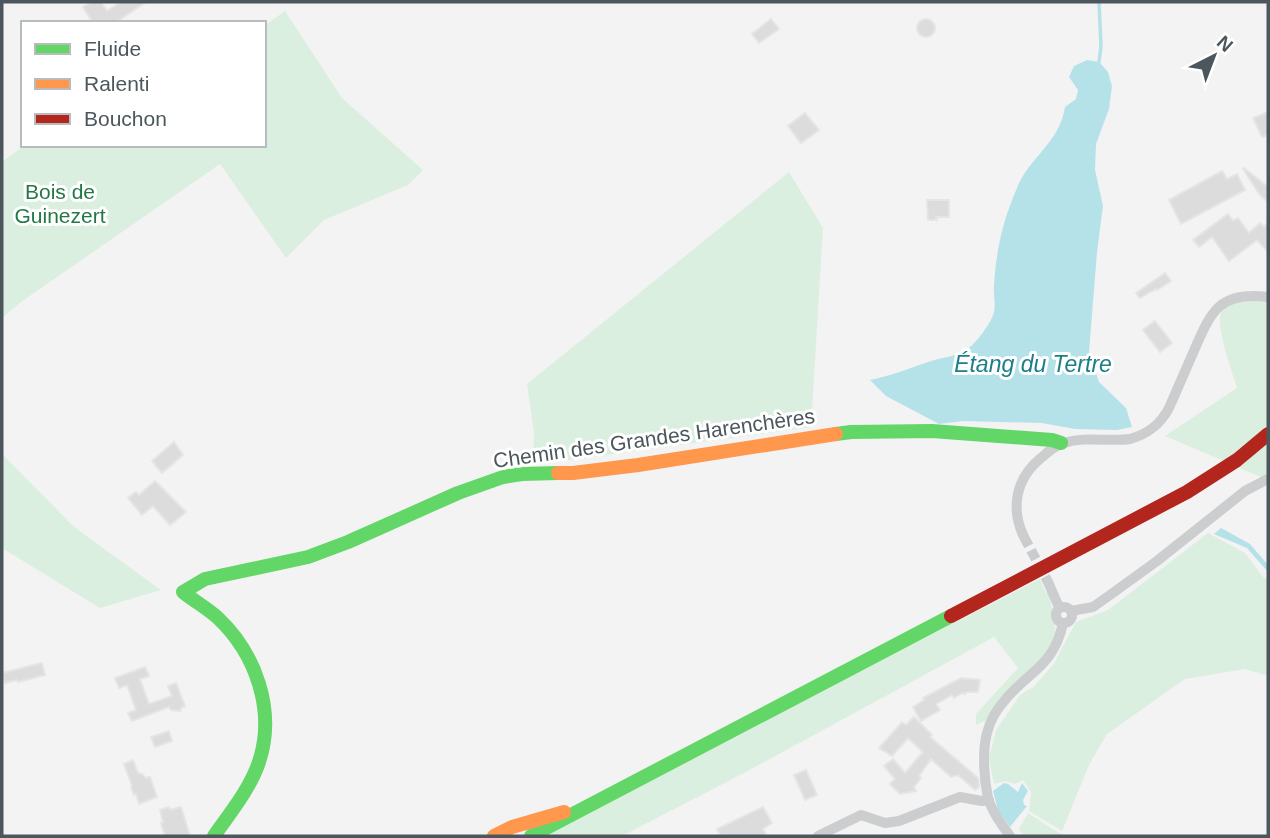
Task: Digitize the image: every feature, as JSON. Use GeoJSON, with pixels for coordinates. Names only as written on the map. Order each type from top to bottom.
{"type":"FeatureCollection","features":[{"type":"Feature","properties":{"kind":"street"},"geometry":{"type":"LineString","coordinates":[[1024,537],[1017,520],[1016,502],[1020,484],[1036,461],[1061,443],[1130,439],[1147,433],[1160,422],[1169,408],[1206,323],[1216,309],[1237,297],[1268,297]]}},
{"type":"Feature","properties":{"kind":"street","name":"Chemin des Grandes Harenchères"},"geometry":{"type":"LineString","coordinates":[[214,836],[238,803],[259,761],[266,715],[253,666],[240,645],[215,616],[183,592],[205,579],[308,557],[458,493],[503,477],[638,465],[851,432],[932,431],[1052,440],[1061,443]]}},
{"type":"Feature","properties":{"kind":"street"},"geometry":{"type":"LineString","coordinates":[[531,836],[1151,512],[1237,460],[1268,434]]}},
{"type":"Feature","properties":{"kind":"street"},"geometry":{"type":"LineString","coordinates":[[1071,611],[1093,607],[1110,596],[1245,491],[1268,479]]}},
{"type":"Feature","properties":{"kind":"street"},"geometry":{"type":"LineString","coordinates":[[1048,582],[1059,607]]}},
{"type":"Feature","properties":{"kind":"street"},"geometry":{"type":"LineString","coordinates":[[1059,607],[1065,606],[1071,611],[1070,621],[1063,623]]}},
{"type":"Feature","properties":{"kind":"street"},"geometry":{"type":"LineString","coordinates":[[1059,607],[1056,618],[1063,623]]}},
{"type":"Feature","properties":{"kind":"street"},"geometry":{"type":"LineString","coordinates":[[1010,836],[989,800],[986,733],[1006,699],[1055,649],[1063,623]]}},
{"type":"Feature","properties":{"kind":"street"},"geometry":{"type":"LineString","coordinates":[[818,836],[861,816],[884,823],[892,822],[960,797],[982,802],[989,800]]}},
{"type":"Feature","properties":{"kind":"street"},"geometry":{"type":"LineString","coordinates":[[494,836],[512,827],[596,802]]}},
{"type":"Feature","properties":{"kind":"green space","name":"Bois de Guinezert"},"geometry":{"type":"Polygon","coordinates":[[[285,11],[342,98],[423,170],[408,185],[324,220],[286,258],[220,164],[21,302],[2,318],[2,162],[22,147],[266,147],[266,25],[285,11]]]}},
{"type":"Feature","properties":{"kind":"green space"},"geometry":{"type":"Polygon","coordinates":[[[789,172],[823,228],[811,427],[533,465],[534,433],[527,384],[789,172]]]}},
{"type":"Feature","properties":{"kind":"green space"},"geometry":{"type":"Polygon","coordinates":[[[1255,300],[1268,302],[1268,424],[1224,461],[1165,436],[1237,388],[1222,338],[1221,313],[1231,304],[1255,300]]]}},
{"type":"Feature","properties":{"kind":"green space"},"geometry":{"type":"Polygon","coordinates":[[[1268,443],[1268,480],[1237,467],[1268,443]]]}},
{"type":"Feature","properties":{"kind":"green space"},"geometry":{"type":"Polygon","coordinates":[[[2,454],[74,527],[161,590],[100,608],[2,548],[2,454]]]}},
{"type":"Feature","properties":{"kind":"green space"},"geometry":{"type":"Polygon","coordinates":[[[1208,533],[1245,553],[1268,580],[1268,676],[1245,669],[1185,679],[1107,734],[1089,765],[1062,831],[1029,811],[1031,792],[1023,780],[1015,784],[1005,781],[994,784],[989,758],[996,730],[1020,695],[1033,687],[1053,665],[1076,622],[1108,610],[1208,533]]]}},
{"type":"Feature","properties":{"kind":"green space"},"geometry":{"type":"Polygon","coordinates":[[[1040,579],[1046,593],[1049,592],[1056,632],[1050,649],[987,720],[976,725],[976,714],[1018,668],[994,637],[622,836],[545,836],[843,680],[1040,579]]]}},
{"type":"Feature","properties":{"kind":"green space"},"geometry":{"type":"Polygon","coordinates":[[[1028,813],[1062,835],[1023,836],[1019,829],[1028,813]]]}},
{"type":"Feature","properties":{"kind":"water","name":"Étang du Tertre"},"geometry":{"type":"Polygon","coordinates":[[[1087,60],[1099,62],[1108,72],[1112,86],[1109,109],[1096,144],[1095,170],[1103,206],[1089,352],[1099,382],[1126,408],[1132,427],[1117,430],[1075,429],[1042,423],[963,421],[939,424],[886,396],[870,380],[963,352],[987,327],[995,306],[998,248],[1012,200],[1022,177],[1057,131],[1065,107],[1076,99],[1078,90],[1069,77],[1074,66],[1087,60]]]}},
{"type":"Feature","properties":{"kind":"water"},"geometry":{"type":"Polygon","coordinates":[[[1221,528],[1250,544],[1268,565],[1268,572],[1247,548],[1214,534],[1221,528]]]}},
{"type":"Feature","properties":{"kind":"water"},"geometry":{"type":"Polygon","coordinates":[[[1004,783],[1018,792],[1022,783],[1028,791],[1023,800],[1027,806],[1010,827],[998,810],[993,791],[1004,783]]]}},
{"type":"Feature","properties":{"kind":"building"},"geometry":{"type":"Polygon","coordinates":[[[92,2],[101,2],[107,11],[121,2],[146,2],[118,21],[92,21],[83,7],[92,2]]]}},
{"type":"Feature","properties":{"kind":"building"},"geometry":{"type":"Polygon","coordinates":[[[771,19],[779,29],[759,43],[752,34],[771,19]]]}},
{"type":"Feature","properties":{"kind":"building"},"geometry":{"type":"Polygon","coordinates":[[[926,19],[932,22],[935,28],[932,34],[926,37],[920,34],[917,28],[920,22],[926,19]]]}},
{"type":"Feature","properties":{"kind":"building"},"geometry":{"type":"Polygon","coordinates":[[[1268,112],[1268,135],[1262,137],[1253,118],[1268,112]]]}},
{"type":"Feature","properties":{"kind":"building"},"geometry":{"type":"Polygon","coordinates":[[[805,113],[819,130],[801,143],[788,126],[805,113]]]}},
{"type":"Feature","properties":{"kind":"building"},"geometry":{"type":"Polygon","coordinates":[[[1244,168],[1268,187],[1268,202],[1260,195],[1244,168]]]}},
{"type":"Feature","properties":{"kind":"building"},"geometry":{"type":"Polygon","coordinates":[[[1222,171],[1227,179],[1237,174],[1245,190],[1181,224],[1169,200],[1222,171]]]}},
{"type":"Feature","properties":{"kind":"building"},"geometry":{"type":"Polygon","coordinates":[[[927,200],[949,200],[949,217],[928,220],[927,200]]]}},
{"type":"Feature","properties":{"kind":"building"},"geometry":{"type":"Polygon","coordinates":[[[1228,214],[1233,221],[1238,218],[1249,233],[1260,223],[1264,227],[1268,222],[1268,252],[1257,240],[1229,261],[1212,237],[1199,247],[1193,240],[1228,214]]]}},
{"type":"Feature","properties":{"kind":"building"},"geometry":{"type":"Polygon","coordinates":[[[1165,273],[1171,281],[1140,298],[1136,293],[1165,273]]]}},
{"type":"Feature","properties":{"kind":"building"},"geometry":{"type":"Polygon","coordinates":[[[1155,321],[1172,343],[1160,352],[1143,330],[1155,321]]]}},
{"type":"Feature","properties":{"kind":"building"},"geometry":{"type":"Polygon","coordinates":[[[174,442],[183,455],[162,473],[152,461],[174,442]]]}},
{"type":"Feature","properties":{"kind":"building"},"geometry":{"type":"Polygon","coordinates":[[[155,481],[186,512],[170,525],[153,506],[142,515],[128,498],[136,492],[139,495],[155,481]]]}},
{"type":"Feature","properties":{"kind":"building"},"geometry":{"type":"Polygon","coordinates":[[[42,663],[45,675],[5,683],[2,673],[42,663]]]}},
{"type":"Feature","properties":{"kind":"building"},"geometry":{"type":"Polygon","coordinates":[[[145,667],[149,676],[140,679],[149,704],[172,696],[168,686],[176,683],[185,706],[180,711],[171,710],[169,707],[132,721],[128,713],[136,710],[127,685],[119,688],[115,678],[145,667]]]}},
{"type":"Feature","properties":{"kind":"building"},"geometry":{"type":"Polygon","coordinates":[[[961,678],[980,680],[978,692],[962,693],[954,698],[952,695],[936,704],[940,710],[921,721],[913,707],[924,700],[923,698],[961,678]]]}},
{"type":"Feature","properties":{"kind":"building"},"geometry":{"type":"Polygon","coordinates":[[[914,717],[932,735],[930,737],[978,778],[979,787],[975,790],[958,775],[951,777],[931,759],[919,776],[921,778],[914,787],[916,791],[900,794],[890,784],[895,779],[884,766],[893,759],[905,773],[923,752],[908,738],[892,756],[879,748],[902,722],[906,725],[914,717]]]}},
{"type":"Feature","properties":{"kind":"building"},"geometry":{"type":"Polygon","coordinates":[[[169,731],[172,741],[155,747],[151,737],[169,731]]]}},
{"type":"Feature","properties":{"kind":"building"},"geometry":{"type":"Polygon","coordinates":[[[133,760],[138,773],[146,778],[150,777],[157,797],[139,804],[124,764],[133,760]]]}},
{"type":"Feature","properties":{"kind":"building"},"geometry":{"type":"Polygon","coordinates":[[[806,770],[817,795],[805,800],[794,775],[806,770]]]}},
{"type":"Feature","properties":{"kind":"building"},"geometry":{"type":"Polygon","coordinates":[[[169,807],[170,810],[181,807],[190,836],[165,836],[160,810],[169,807]]]}},
{"type":"Feature","properties":{"kind":"building"},"geometry":{"type":"Polygon","coordinates":[[[763,807],[772,823],[763,829],[767,836],[721,836],[717,829],[763,807]]]}},
{"type":"Feature","properties":{"kind":"waterway"},"geometry":{"type":"LineString","coordinates":[[1099,2],[1099,62]]}},
{"type":"Feature","properties":{"kind":"tunnel"},"geometry":{"type":"LineString","coordinates":[[1024,537],[1048,582]]}},
{"type":"Feature","properties":{"kind":"traffic: fast"},"geometry":{"type":"LineString","coordinates":[[836,434],[932,431],[1052,440],[1061,443]]}},
{"type":"Feature","properties":{"kind":"traffic: fast"},"geometry":{"type":"LineString","coordinates":[[214,836],[245,791],[259,762],[264,743],[264,704],[252,666],[231,632],[214,614],[183,592],[205,579],[308,557],[458,493],[503,477],[558,473]]}},
{"type":"Feature","properties":{"kind":"traffic: fast"},"geometry":{"type":"LineString","coordinates":[[531,836],[951,616]]}},
{"type":"Feature","properties":{"kind":"traffic: slow"},"geometry":{"type":"LineString","coordinates":[[558,473],[638,465],[836,434]]}},
{"type":"Feature","properties":{"kind":"traffic: slow"},"geometry":{"type":"LineString","coordinates":[[494,836],[512,827],[564,812]]}},
{"type":"Feature","properties":{"kind":"traffic: jam"},"geometry":{"type":"LineString","coordinates":[[951,616],[1187,492],[1237,460],[1268,434]]}}]}
